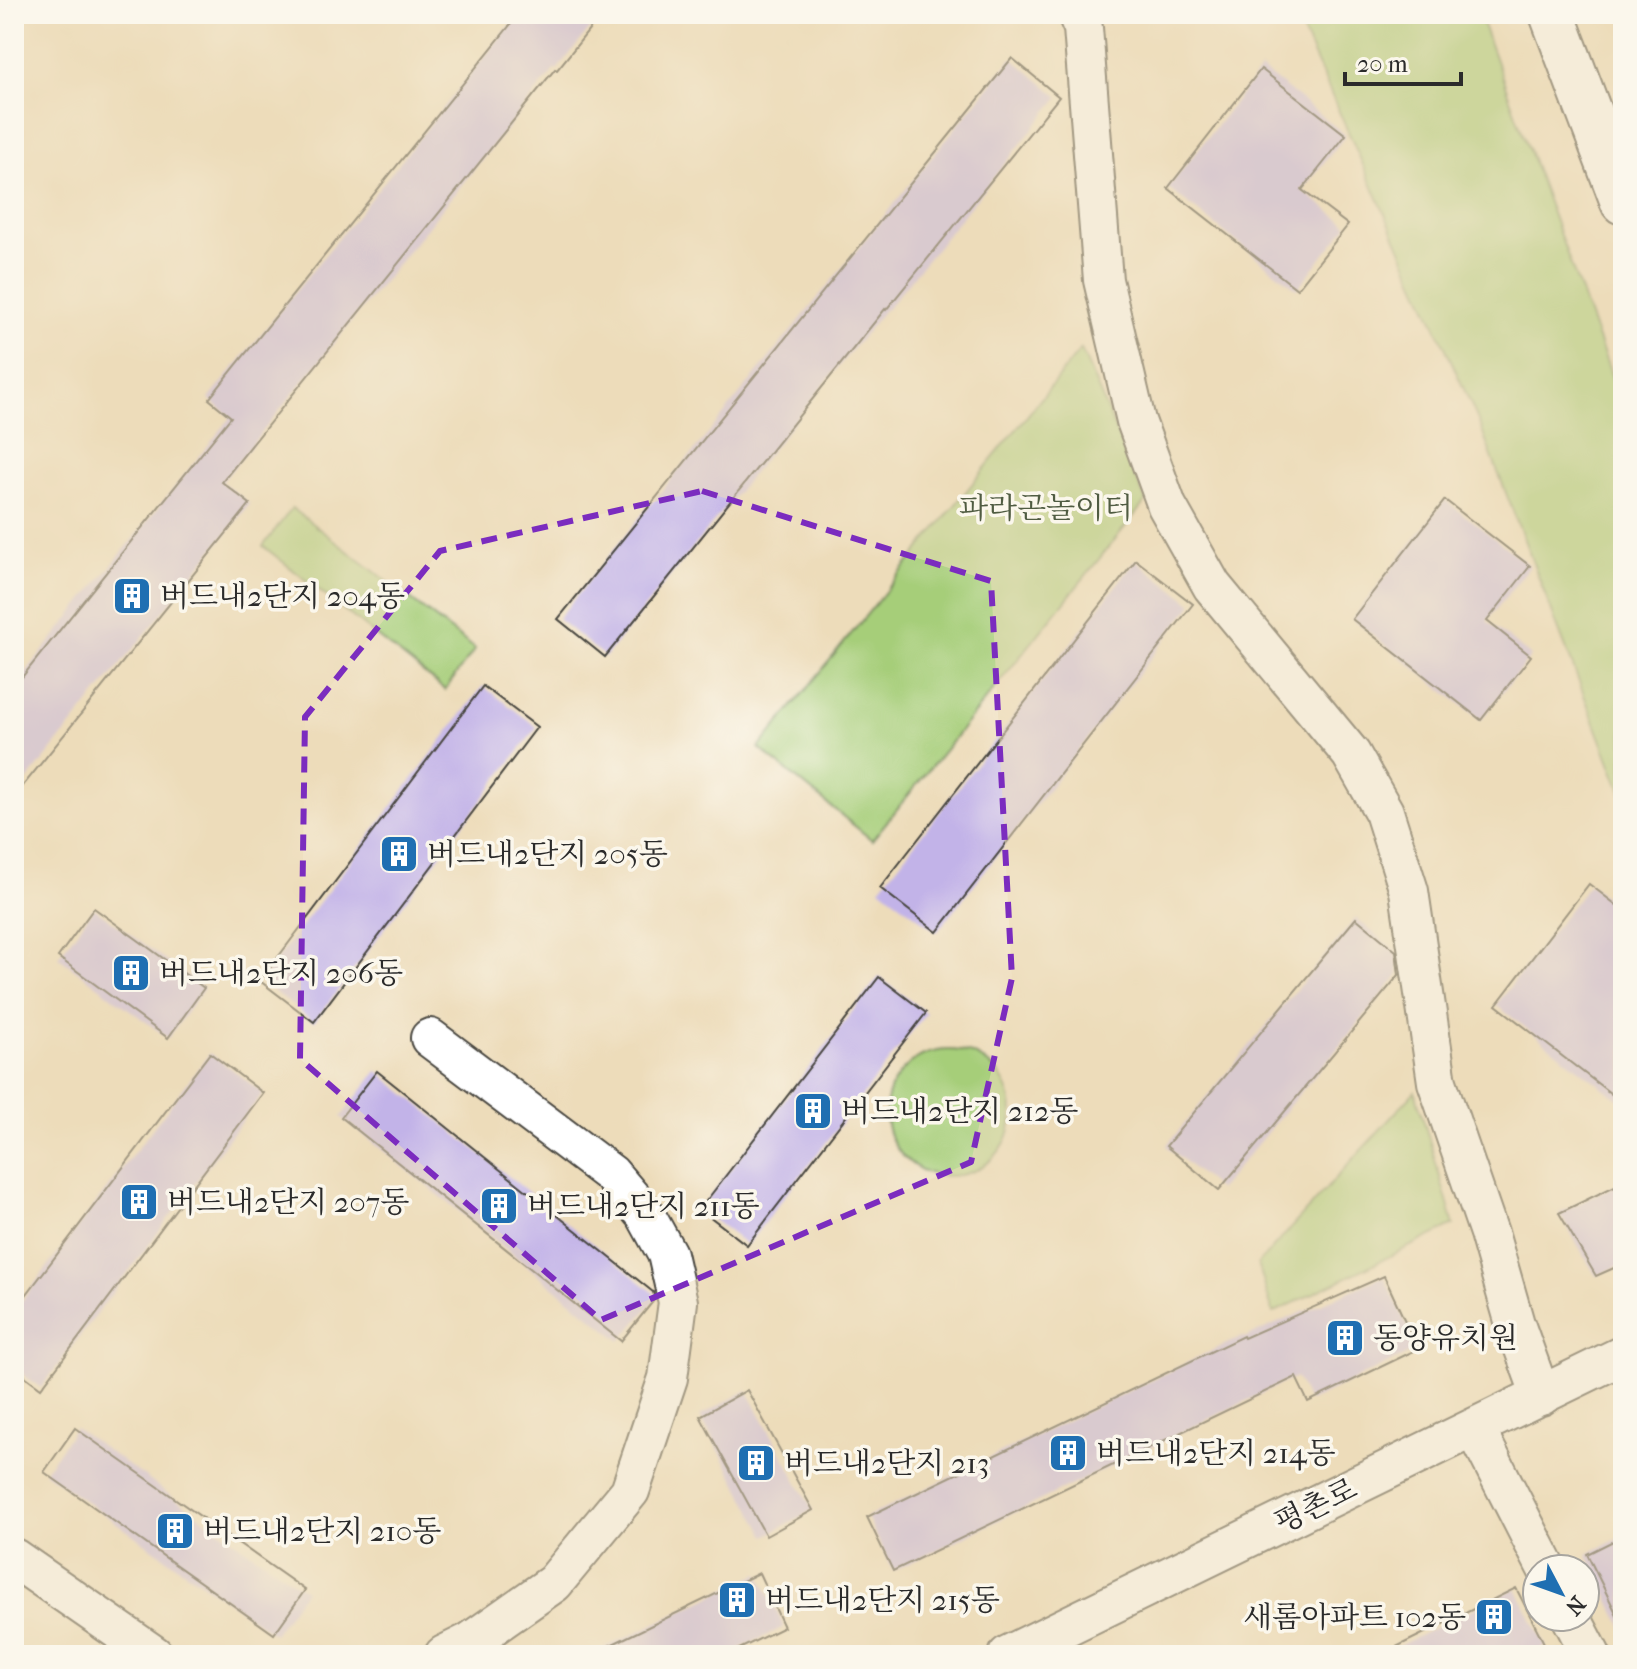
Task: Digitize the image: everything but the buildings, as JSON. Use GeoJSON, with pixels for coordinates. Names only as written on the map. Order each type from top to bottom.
{"type":"FeatureCollection","features":[{"type":"Feature","properties":{"kind":"main road"},"geometry":{"type":"LineString","coordinates":[[1552,14],[1623,202]]}},
{"type":"Feature","properties":{"kind":"street"},"geometry":{"type":"LineString","coordinates":[[1077,14],[1083,28],[1103,280],[1136,421],[1167,506],[1212,586],[1351,754],[1384,812],[1409,891],[1437,1082],[1541,1396]]}},
{"type":"Feature","properties":{"kind":"street"},"geometry":{"type":"LineString","coordinates":[[430,1038],[611,1174],[645,1214],[667,1254],[678,1302],[668,1378],[630,1491],[554,1583],[470,1642],[444,1655]]}},
{"type":"Feature","properties":{"kind":"street","name":"평촌로"},"geometry":{"type":"LineString","coordinates":[[1008,1655],[1623,1355]]}},
{"type":"Feature","properties":{"kind":"street"},"geometry":{"type":"LineString","coordinates":[[1475,1428],[1539,1553]]}},
{"type":"Feature","properties":{"kind":"street"},"geometry":{"type":"LineString","coordinates":[[14,1558],[154,1655]]}},
{"type":"Feature","properties":{"kind":"street"},"geometry":{"type":"LineString","coordinates":[[1579,1633],[1591,1655]]}},
{"type":"Feature","properties":{"kind":"highlighted area"},"geometry":{"type":"Polygon","coordinates":[[[702,491],[991,581],[1012,978],[971,1162],[601,1320],[300,1059],[305,717],[440,551],[702,491]]]}},
{"type":"Feature","properties":{"kind":"green space"},"geometry":{"type":"Polygon","coordinates":[[[1295,14],[1479,14],[1623,407],[1623,796],[1477,418],[1295,14]]]}},
{"type":"Feature","properties":{"kind":"green space","name":"파라곤놀이터"},"geometry":{"type":"Polygon","coordinates":[[[1081,349],[1146,501],[872,840],[759,748],[1081,349]]]}},
{"type":"Feature","properties":{"kind":"green space"},"geometry":{"type":"Polygon","coordinates":[[[292,508],[475,649],[445,690],[263,546],[292,508]]]}},
{"type":"Feature","properties":{"kind":"green space"},"geometry":{"type":"Polygon","coordinates":[[[949,1050],[973,1055],[993,1069],[1007,1089],[1012,1113],[1007,1137],[993,1157],[973,1171],[949,1176],[925,1171],[905,1157],[891,1137],[886,1113],[891,1089],[905,1069],[925,1055],[949,1050]]]}},
{"type":"Feature","properties":{"kind":"green space"},"geometry":{"type":"Polygon","coordinates":[[[1415,1091],[1454,1225],[1273,1313],[1258,1264],[1415,1091]]]}},
{"type":"Feature","properties":{"kind":"place","name":"버드내2단지 204동"},"geometry":{"type":"Point","coordinates":[132,596]}},
{"type":"Feature","properties":{"kind":"place","name":"버드내2단지 205동"},"geometry":{"type":"Point","coordinates":[399,854]}},
{"type":"Feature","properties":{"kind":"place","name":"버드내2단지 206동"},"geometry":{"type":"Point","coordinates":[131,973]}},
{"type":"Feature","properties":{"kind":"place","name":"버드내2단지 212동"},"geometry":{"type":"Point","coordinates":[813,1111]}},
{"type":"Feature","properties":{"kind":"place","name":"버드내2단지 207동"},"geometry":{"type":"Point","coordinates":[139,1202]}},
{"type":"Feature","properties":{"kind":"place","name":"버드내2단지 211동"},"geometry":{"type":"Point","coordinates":[499,1206]}},
{"type":"Feature","properties":{"kind":"place","name":"동양유치원"},"geometry":{"type":"Point","coordinates":[1345,1338]}},
{"type":"Feature","properties":{"kind":"place","name":"버드내2단지 214동"},"geometry":{"type":"Point","coordinates":[1068,1453]}},
{"type":"Feature","properties":{"kind":"place","name":"버드내2단지 213"},"geometry":{"type":"Point","coordinates":[756,1463]}},
{"type":"Feature","properties":{"kind":"place","name":"버드내2단지 210동"},"geometry":{"type":"Point","coordinates":[175,1531]}},
{"type":"Feature","properties":{"kind":"place","name":"버드내2단지 215동"},"geometry":{"type":"Point","coordinates":[737,1600]}},
{"type":"Feature","properties":{"kind":"place","name":"새롬아파트 102동"},"geometry":{"type":"Point","coordinates":[1494,1617]}}]}
